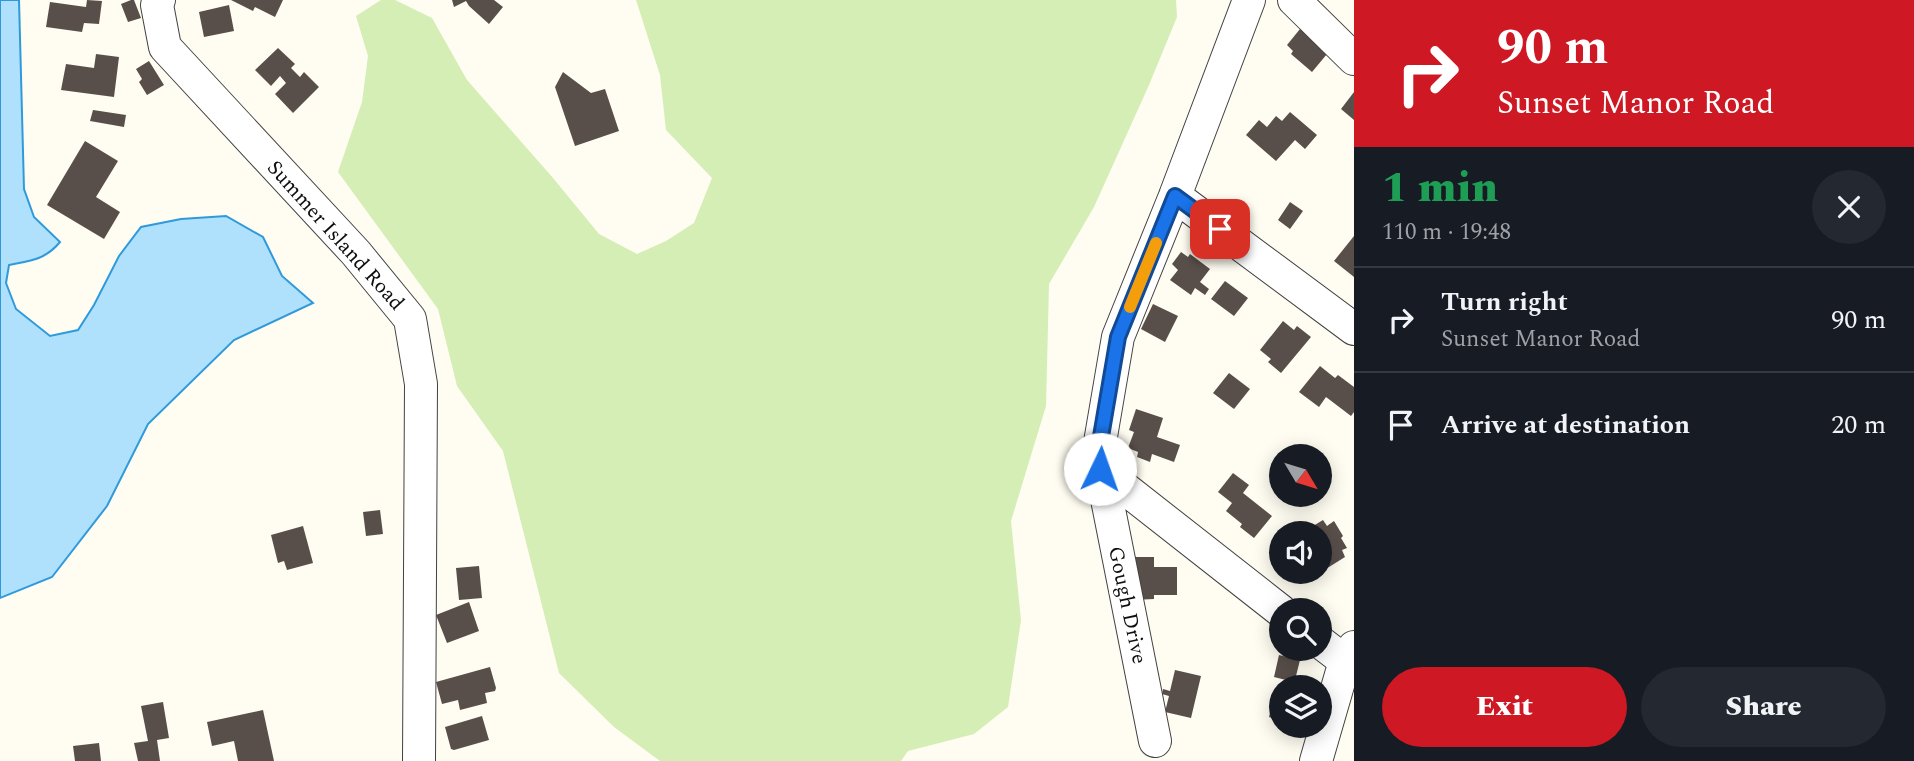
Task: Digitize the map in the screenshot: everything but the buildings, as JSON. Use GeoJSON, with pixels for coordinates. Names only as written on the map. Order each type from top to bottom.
{"type":"FeatureCollection","features":[{"type":"Feature","properties":{"kind":"street","name":"Summer Island Road"},"geometry":{"type":"LineString","coordinates":[[159,0],[157,5],[165,47],[356,253],[410,319],[421,384],[419,761]]}},
{"type":"Feature","properties":{"kind":"street","name":"Gough Drive"},"geometry":{"type":"LineString","coordinates":[[1155,741],[1098,454],[1118,337],[1249,0]]}},
{"type":"Feature","properties":{"kind":"street"},"geometry":{"type":"LineString","coordinates":[[1294,0],[1354,59]]}},
{"type":"Feature","properties":{"kind":"street"},"geometry":{"type":"LineString","coordinates":[[1175,196],[1354,329]]}},
{"type":"Feature","properties":{"kind":"street"},"geometry":{"type":"LineString","coordinates":[[1100,469],[1269,602]]}},
{"type":"Feature","properties":{"kind":"street"},"geometry":{"type":"LineString","coordinates":[[1316,761],[1349,654],[1332,647]]}},
{"type":"Feature","properties":{"kind":"green space"},"geometry":{"type":"Polygon","coordinates":[[[381,0],[395,0],[432,18],[467,80],[599,234],[637,254],[666,241],[694,223],[712,178],[666,130],[660,75],[636,0],[1176,0],[1177,17],[1149,85],[1094,207],[1049,284],[1046,406],[1011,521],[1021,620],[1008,707],[974,734],[908,751],[901,761],[660,761],[614,727],[559,673],[503,451],[457,386],[438,309],[338,172],[362,102],[368,56],[356,16],[381,0]]]}},
{"type":"Feature","properties":{"kind":"water"},"geometry":{"type":"Polygon","coordinates":[[[0,0],[19,0],[24,189],[34,217],[60,242],[43,256],[9,265],[6,283],[16,309],[50,336],[78,330],[119,256],[141,227],[181,219],[226,216],[263,237],[282,276],[313,303],[234,340],[148,424],[107,506],[52,577],[0,598],[0,0]]]}},
{"type":"Feature","properties":{"kind":"slow traffic"},"geometry":{"type":"LineString","coordinates":[[1130,307],[1156,243]]}},
{"type":"Feature","properties":{"kind":"route"},"geometry":{"type":"LineString","coordinates":[[1100,469],[1098,454],[1118,337],[1175,196],[1220,229]]}}]}
